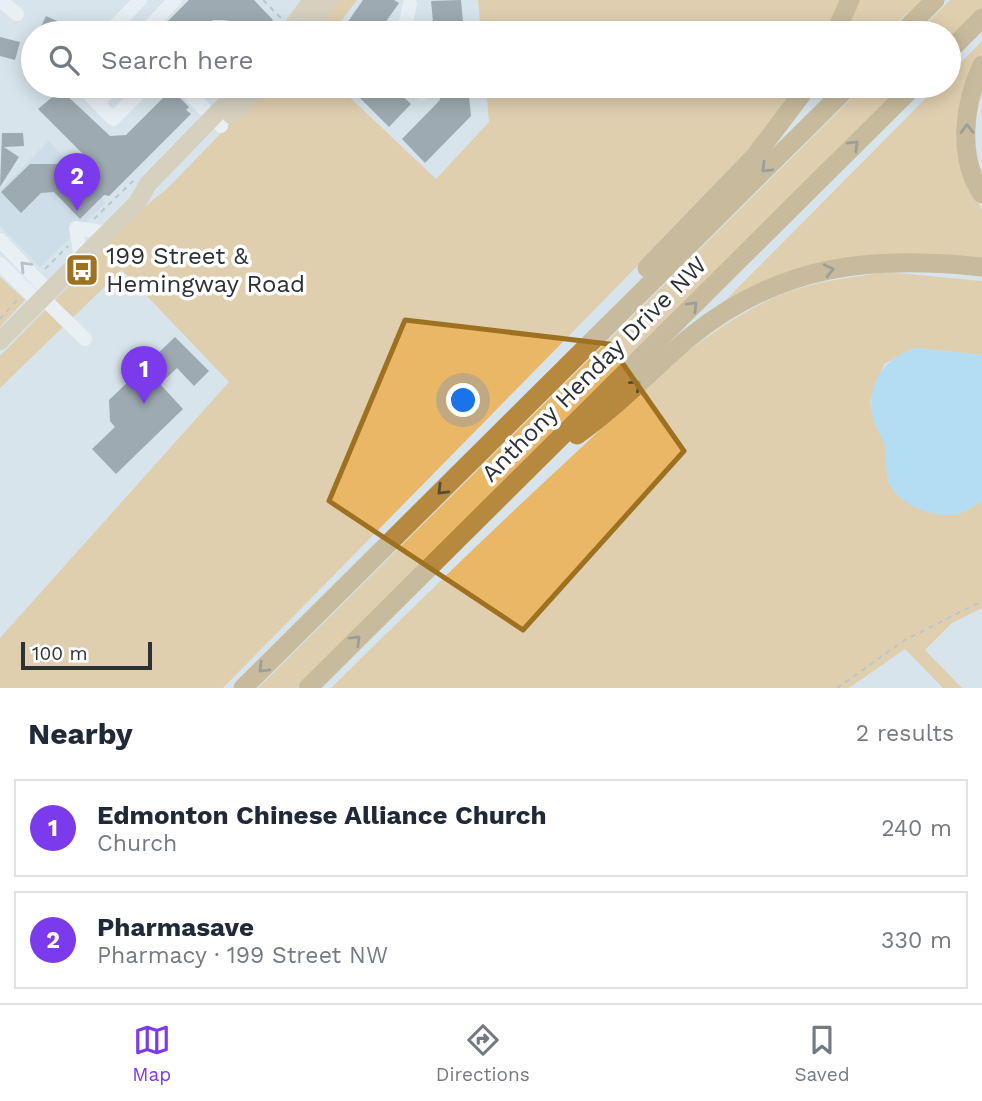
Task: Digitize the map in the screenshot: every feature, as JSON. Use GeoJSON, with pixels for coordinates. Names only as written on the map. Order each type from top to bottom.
{"type":"FeatureCollection","features":[{"type":"Feature","properties":{"kind":"highway"},"geometry":{"type":"LineString","coordinates":[[840,21],[850,0]]}},
{"type":"Feature","properties":{"kind":"highway"},"geometry":{"type":"LineString","coordinates":[[914,21],[935,0]]}},
{"type":"Feature","properties":{"kind":"highway"},"geometry":{"type":"LineString","coordinates":[[961,39],[982,18]]}},
{"type":"Feature","properties":{"kind":"highway"},"geometry":{"type":"LineString","coordinates":[[982,65],[967,107],[966,134],[969,159],[982,194]]}},
{"type":"Feature","properties":{"kind":"highway"},"geometry":{"type":"LineString","coordinates":[[542,390],[590,327],[755,156],[799,98]]}},
{"type":"Feature","properties":{"kind":"highway","name":"Anthony Henday Drive NW"},"geometry":{"type":"LineString","coordinates":[[243,688],[837,98]]}},
{"type":"Feature","properties":{"kind":"highway","name":"Anthony Henday Drive NW"},"geometry":{"type":"LineString","coordinates":[[308,688],[902,98]]}},
{"type":"Feature","properties":{"kind":"highway"},"geometry":{"type":"LineString","coordinates":[[525,472],[589,427],[691,337],[750,299],[802,276],[875,261],[982,267]]}},
{"type":"Feature","properties":{"kind":"main road"},"geometry":{"type":"LineString","coordinates":[[292,21],[312,0]]}},
{"type":"Feature","properties":{"kind":"main road"},"geometry":{"type":"LineString","coordinates":[[315,21],[330,0]]}},
{"type":"Feature","properties":{"kind":"main road"},"geometry":{"type":"LineString","coordinates":[[0,341],[137,203],[156,192],[218,122],[235,98]]}},
{"type":"Feature","properties":{"kind":"main road"},"geometry":{"type":"LineString","coordinates":[[218,122],[246,98]]}},
{"type":"Feature","properties":{"kind":"street"},"geometry":{"type":"LineString","coordinates":[[120,21],[140,0]]}},
{"type":"Feature","properties":{"kind":"street"},"geometry":{"type":"LineString","coordinates":[[155,21],[175,0]]}},
{"type":"Feature","properties":{"kind":"street"},"geometry":{"type":"LineString","coordinates":[[0,1],[17,14]]}},
{"type":"Feature","properties":{"kind":"street"},"geometry":{"type":"LineString","coordinates":[[406,21],[410,4]]}},
{"type":"Feature","properties":{"kind":"street"},"geometry":{"type":"LineString","coordinates":[[92,98],[113,119],[134,98]]}},
{"type":"Feature","properties":{"kind":"street"},"geometry":{"type":"LineString","coordinates":[[97,103],[102,98]]}},
{"type":"Feature","properties":{"kind":"street"},"geometry":{"type":"LineString","coordinates":[[198,98],[218,122]]}},
{"type":"Feature","properties":{"kind":"street"},"geometry":{"type":"LineString","coordinates":[[81,259],[76,228],[107,233]]}},
{"type":"Feature","properties":{"kind":"street"},"geometry":{"type":"LineString","coordinates":[[0,240],[44,297],[85,339]]}},
{"type":"Feature","properties":{"kind":"street"},"geometry":{"type":"LineString","coordinates":[[0,264],[44,297]]}},
{"type":"Feature","properties":{"kind":"path"},"geometry":{"type":"LineString","coordinates":[[263,0],[281,21]]}},
{"type":"Feature","properties":{"kind":"path"},"geometry":{"type":"LineString","coordinates":[[838,688],[905,640],[982,601]]}},
{"type":"Feature","properties":{"kind":"highlighted area"},"geometry":{"type":"Polygon","coordinates":[[[405,320],[609,344],[684,451],[523,630],[329,501],[405,320]]]}},
{"type":"Feature","properties":{"kind":"shaded area"},"geometry":{"type":"Polygon","coordinates":[[[338,0],[357,0],[341,21],[323,21],[338,0]]]}},
{"type":"Feature","properties":{"kind":"shaded area"},"geometry":{"type":"Polygon","coordinates":[[[478,0],[843,0],[833,21],[480,21],[478,0]]]}},
{"type":"Feature","properties":{"kind":"shaded area"},"geometry":{"type":"Polygon","coordinates":[[[858,0],[922,0],[899,21],[848,21],[858,0]]]}},
{"type":"Feature","properties":{"kind":"shaded area"},"geometry":{"type":"Polygon","coordinates":[[[950,0],[982,0],[982,9],[961,30],[961,21],[929,21],[950,0]]]}},
{"type":"Feature","properties":{"kind":"shaded area"},"geometry":{"type":"Polygon","coordinates":[[[982,41],[982,53],[966,82],[965,175],[982,210],[982,262],[868,259],[706,320],[926,98],[961,98],[961,63],[982,41]]]}},
{"type":"Feature","properties":{"kind":"shaded area"},"geometry":{"type":"Polygon","coordinates":[[[254,98],[351,98],[436,179],[489,122],[487,98],[791,98],[759,142],[223,688],[0,688],[0,638],[229,382],[122,270],[0,388],[0,356],[94,260],[120,227],[169,187],[254,98]]]}},
{"type":"Feature","properties":{"kind":"shaded area"},"geometry":{"type":"Polygon","coordinates":[[[852,98],[892,98],[297,688],[258,688],[852,98]]]}},
{"type":"Feature","properties":{"kind":"shaded area"},"geometry":{"type":"Polygon","coordinates":[[[49,141],[106,203],[40,267],[0,226],[0,190],[49,141]]]}},
{"type":"Feature","properties":{"kind":"shaded area"},"geometry":{"type":"Polygon","coordinates":[[[887,272],[982,281],[982,355],[916,348],[884,364],[870,402],[875,424],[885,443],[888,482],[959,514],[982,501],[982,608],[952,623],[925,650],[962,688],[943,688],[905,649],[849,688],[331,688],[519,506],[648,385],[693,347],[742,314],[783,294],[827,282],[887,272]]]}},
{"type":"Feature","properties":{"kind":"shaded area"},"geometry":{"type":"Polygon","coordinates":[[[0,277],[25,300],[0,327],[0,277]]]}},
{"type":"Feature","properties":{"kind":"water"},"geometry":{"type":"Polygon","coordinates":[[[916,348],[982,355],[982,501],[958,514],[939,514],[919,509],[901,498],[889,483],[885,446],[874,422],[874,386],[886,366],[904,352],[916,348]]]}},
{"type":"Feature","properties":{"kind":"building"},"geometry":{"type":"Polygon","coordinates":[[[189,0],[254,0],[273,20],[272,21],[168,21],[189,0]]]}},
{"type":"Feature","properties":{"kind":"building"},"geometry":{"type":"Polygon","coordinates":[[[363,0],[394,0],[399,3],[386,21],[348,21],[363,0]]]}},
{"type":"Feature","properties":{"kind":"building"},"geometry":{"type":"Polygon","coordinates":[[[461,0],[463,21],[433,21],[431,1],[461,0]]]}},
{"type":"Feature","properties":{"kind":"building"},"geometry":{"type":"Polygon","coordinates":[[[46,16],[57,21],[44,21],[46,16]]]}},
{"type":"Feature","properties":{"kind":"building"},"geometry":{"type":"Polygon","coordinates":[[[0,37],[20,42],[15,60],[0,56],[0,37]]]}},
{"type":"Feature","properties":{"kind":"building"},"geometry":{"type":"Polygon","coordinates":[[[51,98],[70,98],[110,136],[126,135],[163,98],[180,98],[189,107],[186,110],[191,114],[109,196],[104,195],[80,219],[54,192],[41,193],[21,213],[1,192],[30,164],[65,164],[81,180],[95,166],[38,109],[51,98]]]}},
{"type":"Feature","properties":{"kind":"building"},"geometry":{"type":"Polygon","coordinates":[[[360,98],[405,98],[411,104],[389,127],[360,98]]]}},
{"type":"Feature","properties":{"kind":"building"},"geometry":{"type":"Polygon","coordinates":[[[469,98],[471,116],[425,163],[402,139],[440,100],[469,98]]]}},
{"type":"Feature","properties":{"kind":"building"},"geometry":{"type":"Polygon","coordinates":[[[2,133],[23,133],[24,146],[4,147],[19,157],[0,187],[2,133]]]}},
{"type":"Feature","properties":{"kind":"building"},"geometry":{"type":"Polygon","coordinates":[[[175,337],[209,371],[194,386],[177,368],[160,384],[183,409],[116,474],[92,449],[115,427],[110,421],[109,400],[175,337]]]}},
{"type":"Feature","properties":{"kind":"place","name":"Pharmasave"},"geometry":{"type":"Point","coordinates":[77,211]}},
{"type":"Feature","properties":{"kind":"place","name":"199 Street & Hemingway Road"},"geometry":{"type":"Point","coordinates":[82,270]}},
{"type":"Feature","properties":{"kind":"place","name":"Edmonton Chinese Alliance Church"},"geometry":{"type":"Point","coordinates":[144,404]}}]}
